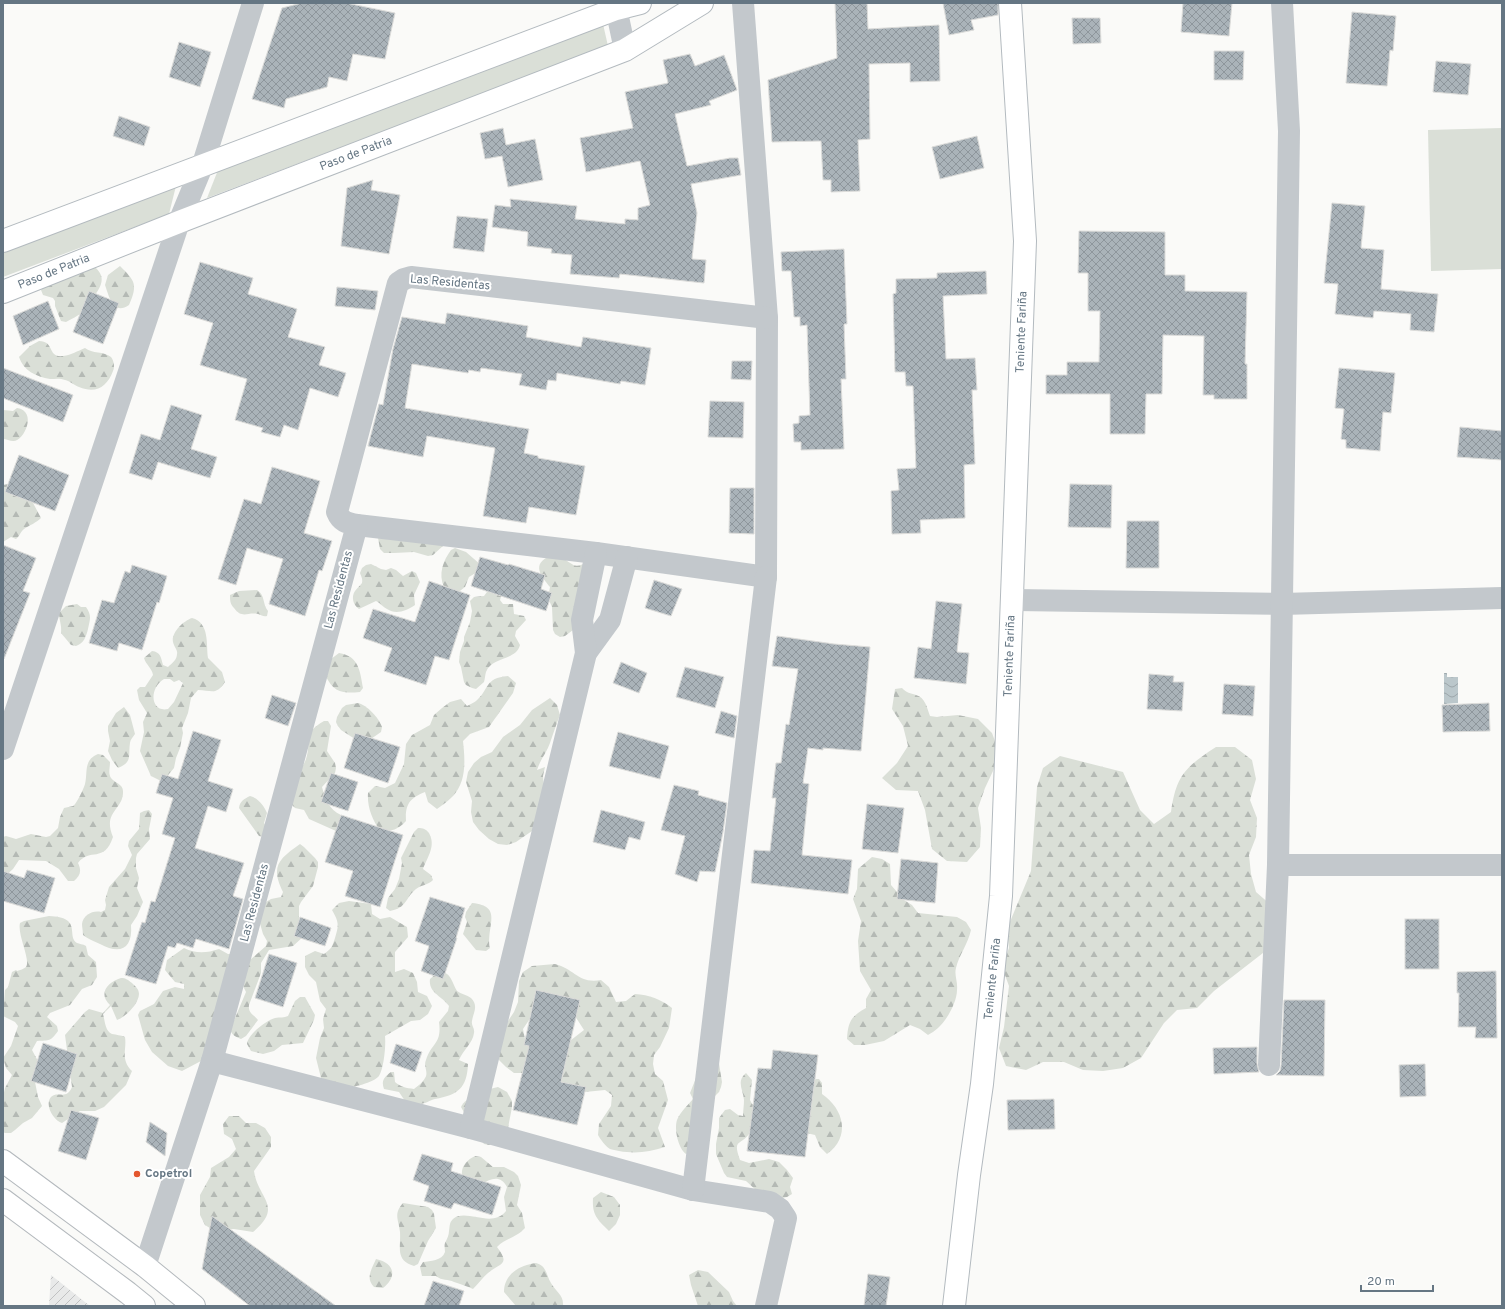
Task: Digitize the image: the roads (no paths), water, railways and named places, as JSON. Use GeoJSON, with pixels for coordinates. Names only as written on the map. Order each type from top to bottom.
{"type":"FeatureCollection","features":[{"type":"Feature","properties":{"kind":"main road"},"geometry":{"type":"LineString","coordinates":[[3,241],[615,6],[640,3]]}},
{"type":"Feature","properties":{"kind":"main road","name":"Paso de Patria"},"geometry":{"type":"LineString","coordinates":[[3,292],[179,222],[626,50],[702,3]]}},
{"type":"Feature","properties":{"kind":"main road","name":"Teniente Fariña"},"geometry":{"type":"LineString","coordinates":[[954,1306],[969,1175],[982,1084],[1002,896],[1025,241],[1010,3]]}},
{"type":"Feature","properties":{"kind":"main road"},"geometry":{"type":"LineString","coordinates":[[3,1161],[145,1266],[194,1306]]}},
{"type":"Feature","properties":{"kind":"main road"},"geometry":{"type":"LineString","coordinates":[[3,1200],[136,1299],[145,1266]]}},
{"type":"Feature","properties":{"kind":"street"},"geometry":{"type":"LineString","coordinates":[[3,749],[179,222],[203,164],[253,3]]}},
{"type":"Feature","properties":{"kind":"street"},"geometry":{"type":"LineString","coordinates":[[693,1190],[766,576],[767,318],[743,3]]}},
{"type":"Feature","properties":{"kind":"street"},"geometry":{"type":"LineString","coordinates":[[1269,1065],[1278,865],[1289,131],[1282,3]]}},
{"type":"Feature","properties":{"kind":"street"},"geometry":{"type":"LineString","coordinates":[[615,6],[626,50]]}},
{"type":"Feature","properties":{"kind":"street","name":"Las Residentas"},"geometry":{"type":"LineString","coordinates":[[145,1266],[212,1061],[357,525],[344,522],[339,517],[337,512],[398,283],[411,277],[767,318]]}},
{"type":"Feature","properties":{"kind":"street"},"geometry":{"type":"LineString","coordinates":[[357,525],[596,553],[766,576]]}},
{"type":"Feature","properties":{"kind":"street"},"geometry":{"type":"LineString","coordinates":[[471,1128],[586,653],[582,620],[596,553]]}},
{"type":"Feature","properties":{"kind":"street"},"geometry":{"type":"LineString","coordinates":[[586,653],[610,620],[627,557]]}},
{"type":"Feature","properties":{"kind":"street"},"geometry":{"type":"LineString","coordinates":[[1012,600],[1282,604],[1502,598]]}},
{"type":"Feature","properties":{"kind":"street"},"geometry":{"type":"LineString","coordinates":[[1278,865],[1502,865]]}},
{"type":"Feature","properties":{"kind":"street"},"geometry":{"type":"LineString","coordinates":[[212,1061],[471,1128],[693,1190],[770,1202],[780,1209],[786,1218],[766,1306]]}},
{"type":"Feature","properties":{"kind":"water"},"geometry":{"type":"Polygon","coordinates":[[[1444,673],[1447,673],[1447,677],[1458,677],[1458,703],[1444,704],[1444,673]]]}},
{"type":"Feature","properties":{"kind":"place","name":"Copetrol"},"geometry":{"type":"Point","coordinates":[137,1174]}}]}
